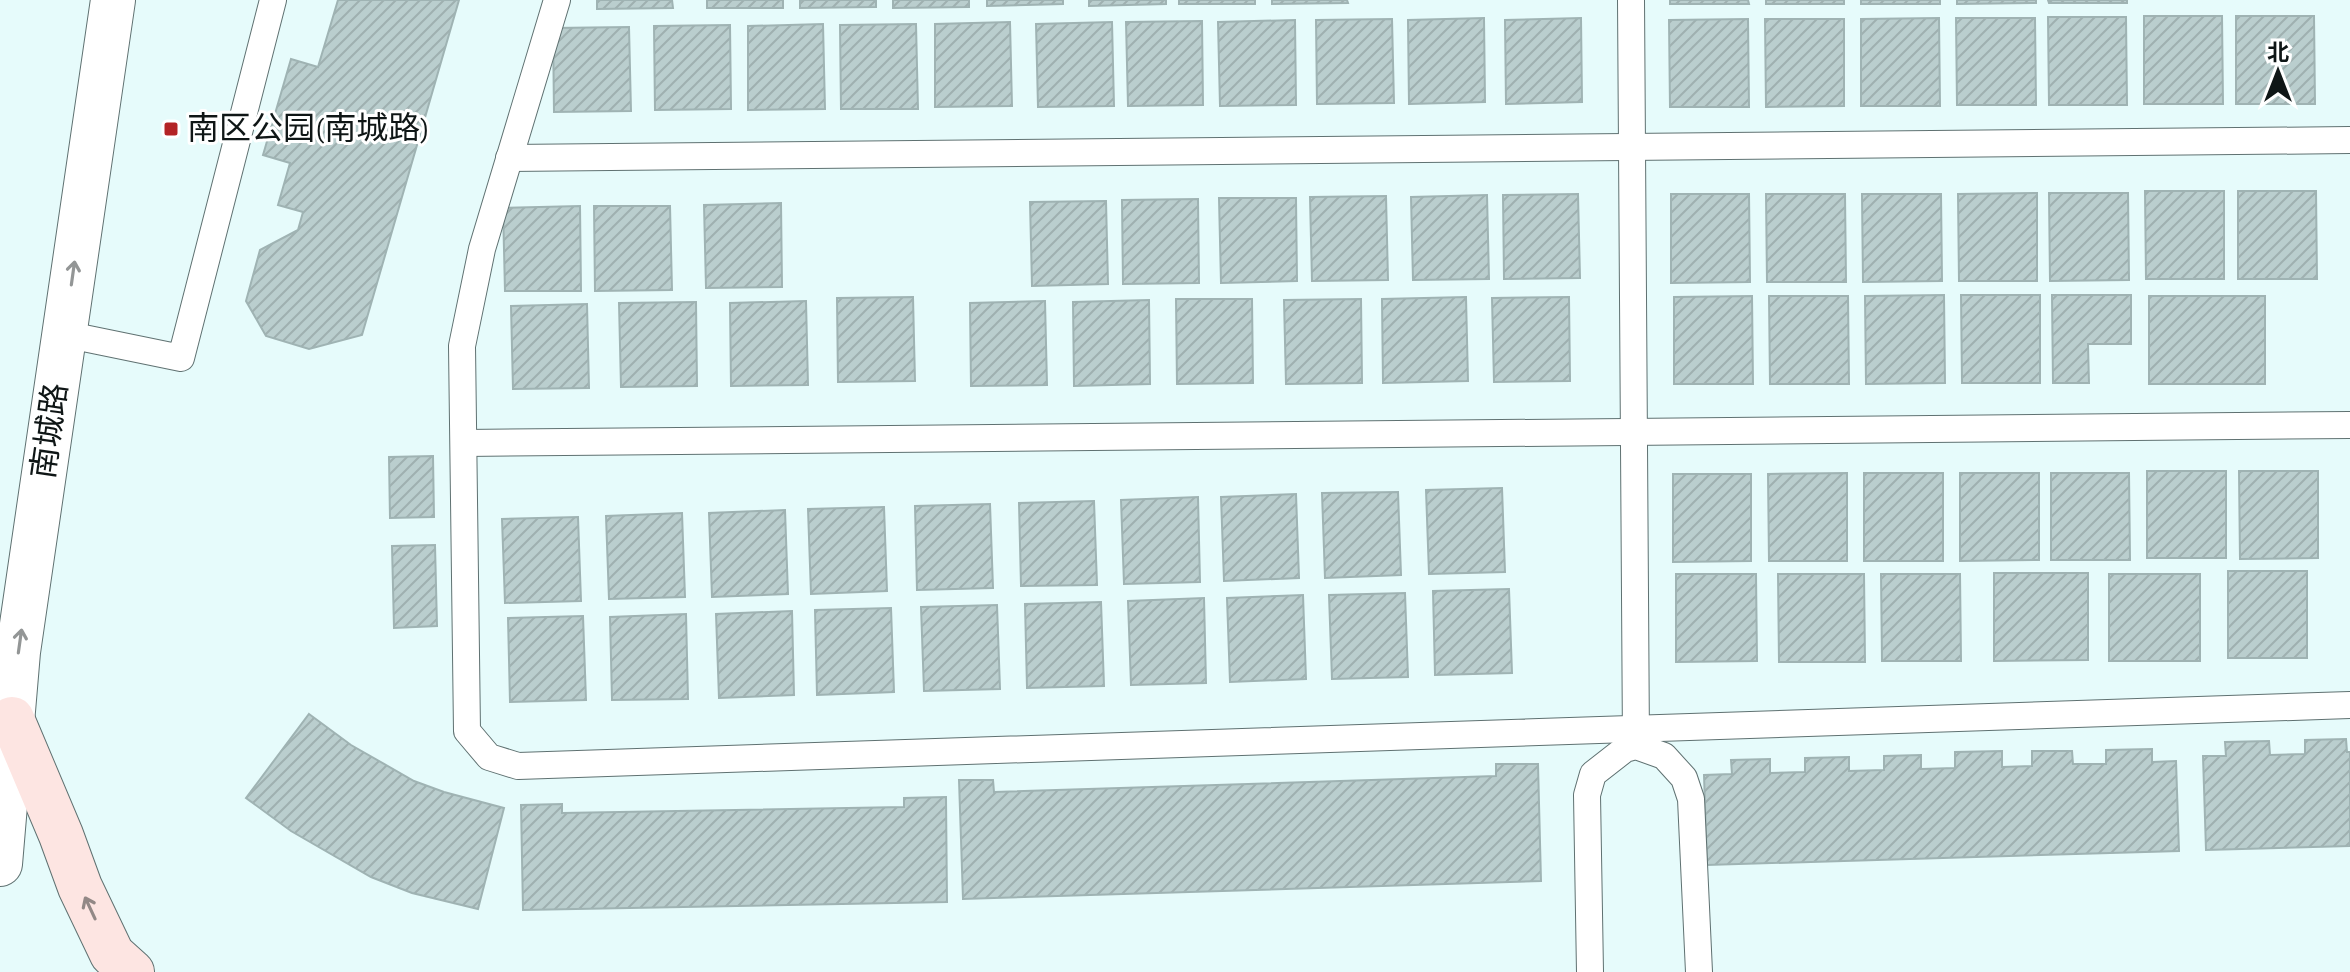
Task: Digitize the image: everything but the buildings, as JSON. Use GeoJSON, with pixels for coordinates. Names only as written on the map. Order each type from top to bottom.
{"type":"FeatureCollection","features":[{"type":"Feature","properties":{"kind":"main road"},"geometry":{"type":"LineString","coordinates":[[12,719],[80,887],[112,954],[132,972]]}},
{"type":"Feature","properties":{"kind":"street","name":"南城路"},"geometry":{"type":"LineString","coordinates":[[0,864],[18,652],[113,0]]}},
{"type":"Feature","properties":{"kind":"lane"},"geometry":{"type":"LineString","coordinates":[[64,334],[181,358],[273,0]]}},
{"type":"Feature","properties":{"kind":"lane"},"geometry":{"type":"LineString","coordinates":[[557,0],[482,249],[462,346],[467,731],[489,757],[518,766],[1636,737],[2350,705]]}},
{"type":"Feature","properties":{"kind":"lane"},"geometry":{"type":"LineString","coordinates":[[1590,972],[1587,795],[1593,774],[1636,737],[1631,0]]}},
{"type":"Feature","properties":{"kind":"lane"},"geometry":{"type":"LineString","coordinates":[[509,158],[2350,140]]}},
{"type":"Feature","properties":{"kind":"lane"},"geometry":{"type":"LineString","coordinates":[[464,443],[2350,425]]}},
{"type":"Feature","properties":{"kind":"lane"},"geometry":{"type":"LineString","coordinates":[[1636,737],[1664,756],[1684,778],[1691,799],[1699,972]]}},
{"type":"Feature","properties":{"kind":"place","name":"南区公园(南城路)"},"geometry":{"type":"Point","coordinates":[171,129]}}]}
